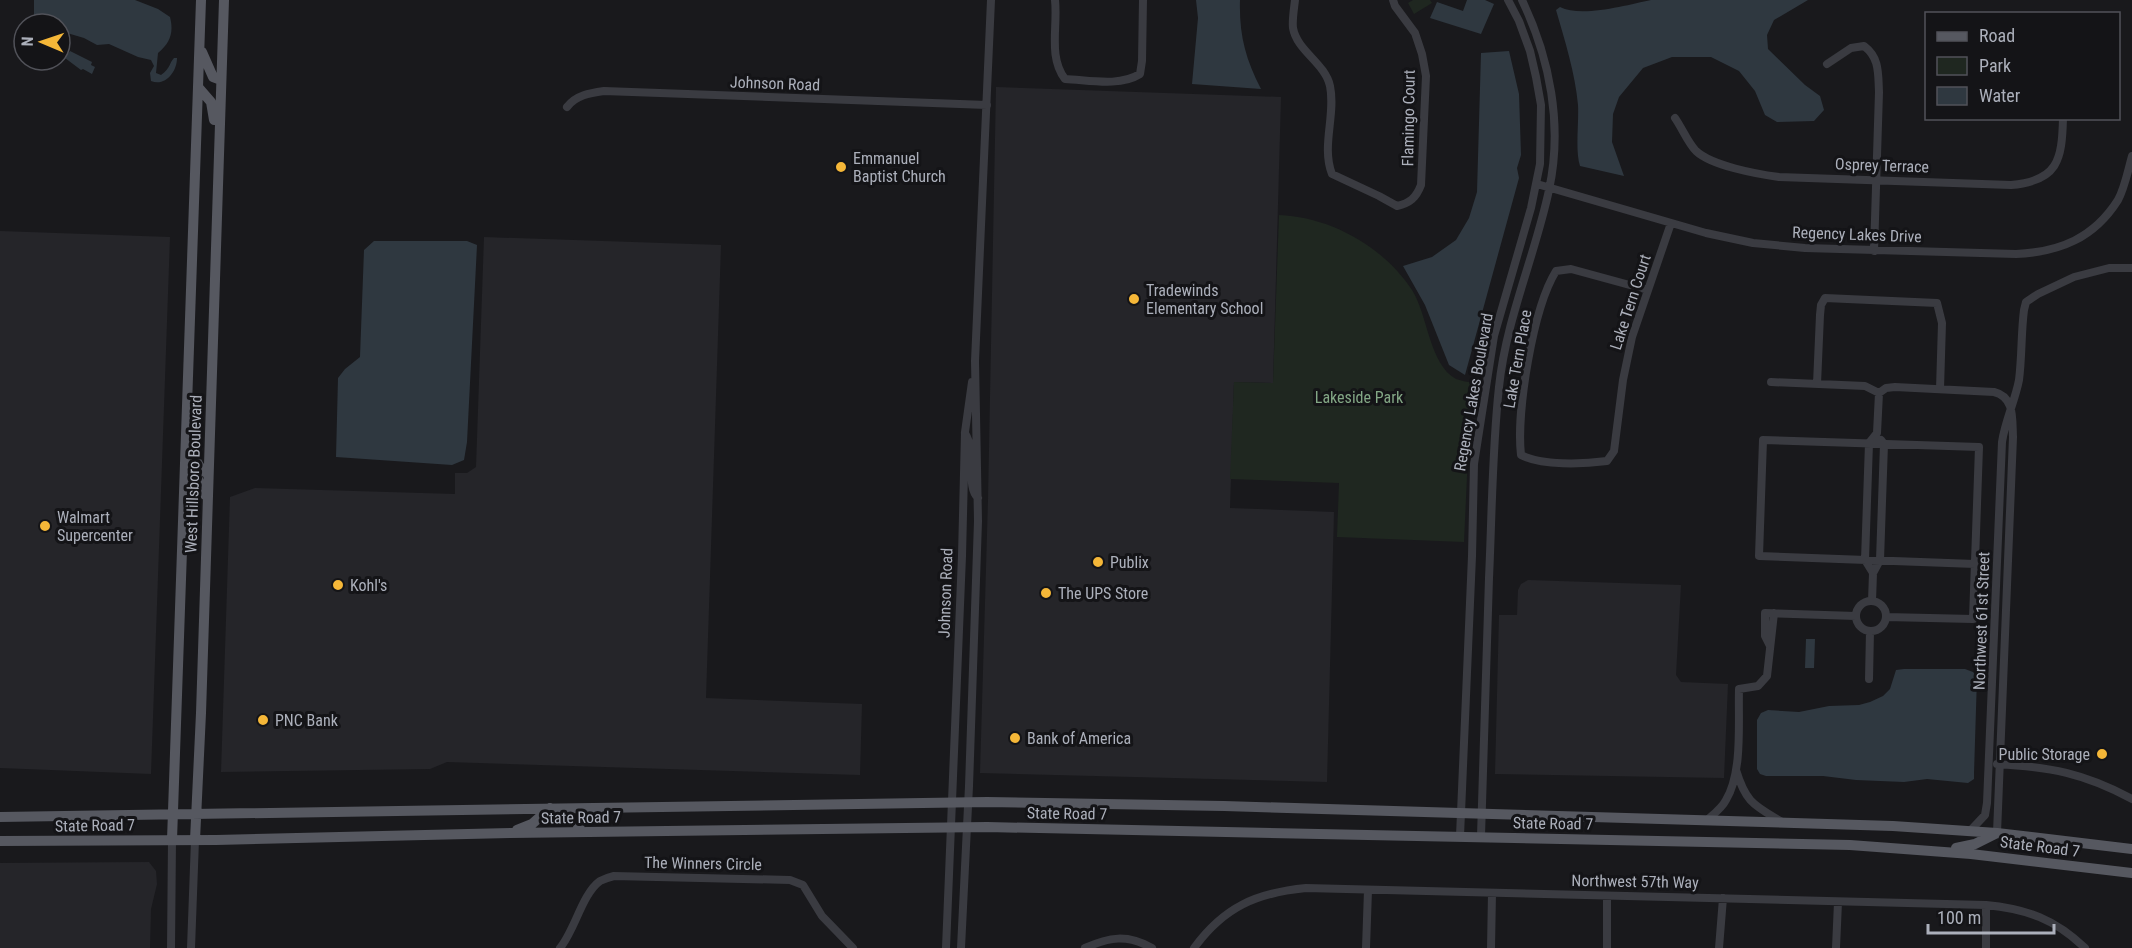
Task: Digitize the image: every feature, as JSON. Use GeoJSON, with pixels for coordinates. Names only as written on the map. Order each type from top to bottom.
{"type":"FeatureCollection","features":[{"type":"Feature","properties":{"kind":"main road","name":"West Hillsboro Boulevard"},"geometry":{"type":"LineString","coordinates":[[172,840],[201,0]]}},
{"type":"Feature","properties":{"kind":"main road","name":"West Hillsboro Boulevard"},"geometry":{"type":"LineString","coordinates":[[195,840],[224,0]]}},
{"type":"Feature","properties":{"kind":"main road"},"geometry":{"type":"LineString","coordinates":[[200,46],[209,72],[213,77],[221,80]]}},
{"type":"Feature","properties":{"kind":"main road"},"geometry":{"type":"LineString","coordinates":[[198,87],[209,98],[213,109],[218,165]]}},
{"type":"Feature","properties":{"kind":"main road"},"geometry":{"type":"LineString","coordinates":[[187,428],[197,465],[208,474]]}},
{"type":"Feature","properties":{"kind":"main road"},"geometry":{"type":"LineString","coordinates":[[186,463],[196,475],[207,501]]}},
{"type":"Feature","properties":{"kind":"main road","name":"State Road 7"},"geometry":{"type":"LineString","coordinates":[[0,817],[952,803],[1177,805],[1782,822],[1997,833],[2132,849]]}},
{"type":"Feature","properties":{"kind":"main road"},"geometry":{"type":"LineString","coordinates":[[576,832],[582,820],[606,807]]}},
{"type":"Feature","properties":{"kind":"main road"},"geometry":{"type":"LineString","coordinates":[[511,832],[532,824],[550,808]]}},
{"type":"Feature","properties":{"kind":"main road","name":"State Road 7"},"geometry":{"type":"LineString","coordinates":[[0,841],[195,840],[511,832],[967,827],[1774,842],[1941,851],[2132,873]]}},
{"type":"Feature","properties":{"kind":"main road"},"geometry":{"type":"LineString","coordinates":[[1941,851],[1968,846],[1997,833]]}},
{"type":"Feature","properties":{"kind":"street","name":"Johnson Road"},"geometry":{"type":"LineString","coordinates":[[961,948],[978,498],[975,361],[991,0]]}},
{"type":"Feature","properties":{"kind":"street"},"geometry":{"type":"LineString","coordinates":[[1055,0],[1055,59],[1060,72],[1065,79],[1095,81],[1129,81],[1140,74],[1143,0]]}},
{"type":"Feature","properties":{"kind":"street","name":"Flamingo Court"},"geometry":{"type":"LineString","coordinates":[[1295,0],[1293,28],[1299,42],[1327,77],[1330,90],[1327,162],[1332,174],[1397,206],[1407,204],[1416,197],[1421,185],[1426,76],[1415,33],[1393,0]]}},
{"type":"Feature","properties":{"kind":"street","name":"Regency Lakes Boulevard"},"geometry":{"type":"LineString","coordinates":[[1460,836],[1474,464],[1494,336],[1537,184],[1540,164],[1541,105],[1530,51],[1508,0]]}},
{"type":"Feature","properties":{"kind":"street","name":"Regency Lakes Boulevard"},"geometry":{"type":"LineString","coordinates":[[1481,836],[1490,523],[1499,385],[1513,313],[1549,188],[1554,136],[1551,90],[1539,39],[1522,0]]}},
{"type":"Feature","properties":{"kind":"street"},"geometry":{"type":"LineString","coordinates":[[1827,64],[1851,48],[1864,46],[1872,52],[1878,68],[1874,251]]}},
{"type":"Feature","properties":{"kind":"street","name":"Johnson Road"},"geometry":{"type":"LineString","coordinates":[[567,107],[572,100],[604,91],[987,105]]}},
{"type":"Feature","properties":{"kind":"street","name":"Osprey Terrace"},"geometry":{"type":"LineString","coordinates":[[1675,118],[1696,151],[1711,160],[1751,173],[1779,177],[1992,184],[2028,183],[2042,178],[2056,165],[2062,150],[2063,120]]}},
{"type":"Feature","properties":{"kind":"street","name":"Regency Lakes Drive"},"geometry":{"type":"LineString","coordinates":[[1537,184],[1671,223],[1752,243],[1874,251],[2040,253],[2083,237],[2100,223],[2119,198],[2132,156]]}},
{"type":"Feature","properties":{"kind":"street","name":"Lake Tern Court"},"geometry":{"type":"LineString","coordinates":[[1607,461],[1614,451],[1623,380],[1632,337],[1671,223]]}},
{"type":"Feature","properties":{"kind":"street","name":"Lake Tern Place"},"geometry":{"type":"LineString","coordinates":[[1607,461],[1596,463],[1532,461],[1521,455],[1519,440],[1529,355],[1536,325],[1548,283],[1556,272],[1570,268],[1648,290]]}},
{"type":"Feature","properties":{"kind":"street","name":"Northwest 61st Street"},"geometry":{"type":"LineString","coordinates":[[1970,831],[1982,819],[1986,811],[1990,764],[2002,442],[2004,427],[2012,408],[2019,380],[2022,325],[2026,302],[2074,277],[2109,268],[2132,268]]}},
{"type":"Feature","properties":{"kind":"street"},"geometry":{"type":"LineString","coordinates":[[1817,384],[1820,315],[1821,305],[1825,298],[1937,303],[1942,323],[1940,389]]}},
{"type":"Feature","properties":{"kind":"street","name":"Johnson Road"},"geometry":{"type":"LineString","coordinates":[[946,948],[964,432],[975,361]]}},
{"type":"Feature","properties":{"kind":"street"},"geometry":{"type":"LineString","coordinates":[[1771,382],[1865,386],[1879,393]]}},
{"type":"Feature","properties":{"kind":"street"},"geometry":{"type":"LineString","coordinates":[[1879,393],[1886,388],[1894,387],[1994,392],[2003,395],[2012,408]]}},
{"type":"Feature","properties":{"kind":"street"},"geometry":{"type":"LineString","coordinates":[[1872,602],[1873,573],[1880,560],[1884,444],[1877,433],[1879,393]]}},
{"type":"Feature","properties":{"kind":"street","name":"Northwest 61st Street"},"geometry":{"type":"LineString","coordinates":[[1997,833],[2013,437],[2012,408]]}},
{"type":"Feature","properties":{"kind":"street"},"geometry":{"type":"LineString","coordinates":[[964,432],[971,442],[972,490],[978,498]]}},
{"type":"Feature","properties":{"kind":"street"},"geometry":{"type":"LineString","coordinates":[[1873,573],[1865,560],[1869,443],[1877,433]]}},
{"type":"Feature","properties":{"kind":"street"},"geometry":{"type":"LineString","coordinates":[[1886,616],[1973,620],[1975,564],[1979,447],[1763,440],[1759,556],[1975,564]]}},
{"type":"Feature","properties":{"kind":"street"},"geometry":{"type":"LineString","coordinates":[[1870,632],[1858,625],[1856,616],[1859,607],[1872,602],[1880,605],[1886,616]]}},
{"type":"Feature","properties":{"kind":"street"},"geometry":{"type":"LineString","coordinates":[[1707,820],[1726,802],[1736,770],[1739,689],[1758,686],[1767,676],[1770,646],[1765,636],[1770,613],[1856,616]]}},
{"type":"Feature","properties":{"kind":"street"},"geometry":{"type":"LineString","coordinates":[[1870,632],[1882,626],[1886,616]]}},
{"type":"Feature","properties":{"kind":"street"},"geometry":{"type":"LineString","coordinates":[[1869,680],[1870,632]]}},
{"type":"Feature","properties":{"kind":"street"},"geometry":{"type":"LineString","coordinates":[[1990,764],[2066,771],[2088,778],[2132,799]]}},
{"type":"Feature","properties":{"kind":"street"},"geometry":{"type":"LineString","coordinates":[[1736,770],[1744,794],[1752,803],[1782,822]]}},
{"type":"Feature","properties":{"kind":"street","name":"West Hillsboro Boulevard"},"geometry":{"type":"LineString","coordinates":[[171,948],[172,840]]}},
{"type":"Feature","properties":{"kind":"street","name":"West Hillsboro Boulevard"},"geometry":{"type":"LineString","coordinates":[[191,948],[195,840]]}},
{"type":"Feature","properties":{"kind":"street","name":"The Winners Circle"},"geometry":{"type":"LineString","coordinates":[[560,948],[566,941],[591,892],[600,882],[614,876],[790,880],[803,885],[822,916],[853,948]]}},
{"type":"Feature","properties":{"kind":"street","name":"Northwest 57th Way"},"geometry":{"type":"LineString","coordinates":[[1194,948],[1208,929],[1230,910],[1253,898],[1280,891],[1306,888],[1986,905],[2017,908],[2038,917],[2063,930],[2085,948]]}},
{"type":"Feature","properties":{"kind":"street"},"geometry":{"type":"LineString","coordinates":[[1366,948],[1368,890]]}},
{"type":"Feature","properties":{"kind":"street"},"geometry":{"type":"LineString","coordinates":[[1491,948],[1492,893]]}},
{"type":"Feature","properties":{"kind":"street"},"geometry":{"type":"LineString","coordinates":[[1607,896],[1607,948]]}},
{"type":"Feature","properties":{"kind":"street"},"geometry":{"type":"LineString","coordinates":[[1719,948],[1723,898]]}},
{"type":"Feature","properties":{"kind":"street"},"geometry":{"type":"LineString","coordinates":[[1836,948],[1838,902]]}},
{"type":"Feature","properties":{"kind":"street"},"geometry":{"type":"LineString","coordinates":[[1986,905],[1986,948]]}},
{"type":"Feature","properties":{"kind":"street"},"geometry":{"type":"LineString","coordinates":[[1085,948],[1104,939],[1125,938],[1152,948]]}},
{"type":"Feature","properties":{"kind":"shaded area"},"geometry":{"type":"Polygon","coordinates":[[[996,87],[1281,97],[1273,383],[1234,382],[1230,508],[1334,512],[1327,782],[980,773],[996,87]]]}},
{"type":"Feature","properties":{"kind":"shaded area"},"geometry":{"type":"Polygon","coordinates":[[[0,231],[170,237],[151,774],[0,768],[0,231]]]}},
{"type":"Feature","properties":{"kind":"shaded area"},"geometry":{"type":"Polygon","coordinates":[[[484,237],[721,245],[706,698],[862,704],[860,775],[447,762],[430,769],[221,772],[230,497],[255,488],[455,494],[455,473],[467,473],[476,467],[484,237]]]}},
{"type":"Feature","properties":{"kind":"shaded area"},"geometry":{"type":"Polygon","coordinates":[[[1528,580],[1681,585],[1676,675],[1681,682],[1728,684],[1724,778],[1495,774],[1499,615],[1517,615],[1518,590],[1521,584],[1528,580]]]}},
{"type":"Feature","properties":{"kind":"shaded area"},"geometry":{"type":"Polygon","coordinates":[[[149,862],[156,871],[157,884],[151,909],[150,948],[0,948],[0,863],[149,862]]]}},
{"type":"Feature","properties":{"kind":"green space"},"geometry":{"type":"Polygon","coordinates":[[[1413,0],[1430,0],[1432,3],[1414,14],[1408,3],[1413,0]]]}},
{"type":"Feature","properties":{"kind":"green space","name":"Lakeside Park"},"geometry":{"type":"Polygon","coordinates":[[[1279,215],[1317,221],[1336,228],[1371,247],[1400,274],[1412,290],[1434,351],[1447,372],[1456,379],[1474,383],[1469,432],[1464,542],[1337,537],[1339,483],[1230,479],[1234,382],[1273,383],[1279,215]]]}},
{"type":"Feature","properties":{"kind":"water"},"geometry":{"type":"Polygon","coordinates":[[[34,0],[135,0],[158,9],[170,17],[172,28],[166,45],[158,53],[156,73],[161,75],[174,58],[177,58],[175,68],[165,80],[151,81],[150,73],[154,66],[151,60],[138,57],[109,44],[97,45],[72,34],[72,12],[34,12],[34,0]]]}},
{"type":"Feature","properties":{"kind":"water"},"geometry":{"type":"Polygon","coordinates":[[[1196,0],[1240,0],[1244,46],[1261,89],[1192,84],[1198,18],[1196,0]]]}},
{"type":"Feature","properties":{"kind":"water"},"geometry":{"type":"Polygon","coordinates":[[[1467,0],[1485,0],[1494,4],[1481,34],[1430,18],[1437,2],[1463,11],[1467,0]]]}},
{"type":"Feature","properties":{"kind":"water"},"geometry":{"type":"Polygon","coordinates":[[[1651,0],[1808,0],[1774,20],[1767,35],[1768,49],[1805,85],[1820,96],[1824,110],[1814,121],[1777,122],[1765,115],[1755,91],[1739,71],[1711,57],[1672,57],[1643,68],[1619,97],[1613,114],[1612,142],[1624,176],[1580,166],[1577,93],[1556,10],[1560,7],[1569,10],[1592,11],[1651,0]]]}},
{"type":"Feature","properties":{"kind":"water"},"geometry":{"type":"Polygon","coordinates":[[[1509,51],[1519,94],[1521,155],[1517,168],[1519,178],[1465,375],[1449,365],[1425,305],[1403,266],[1432,257],[1456,240],[1469,218],[1477,192],[1481,53],[1509,51]]]}},
{"type":"Feature","properties":{"kind":"water"},"geometry":{"type":"Polygon","coordinates":[[[72,52],[92,62],[91,65],[95,67],[92,74],[72,63],[72,52]]]}},
{"type":"Feature","properties":{"kind":"water"},"geometry":{"type":"Polygon","coordinates":[[[374,241],[467,241],[477,245],[467,442],[464,460],[452,465],[336,457],[338,378],[360,357],[364,250],[374,241]]]}},
{"type":"Feature","properties":{"kind":"water"},"geometry":{"type":"Polygon","coordinates":[[[1806,639],[1815,639],[1814,668],[1805,668],[1806,639]]]}},
{"type":"Feature","properties":{"kind":"water"},"geometry":{"type":"Polygon","coordinates":[[[1965,669],[1973,672],[1977,677],[1974,779],[1968,783],[1927,779],[1904,782],[1760,774],[1757,769],[1757,720],[1761,713],[1768,710],[1799,712],[1870,702],[1883,696],[1890,689],[1896,670],[1965,669]]]}},
{"type":"Feature","properties":{"kind":"place","name":"Emmanuel Baptist Church"},"geometry":{"type":"Point","coordinates":[841,167]}},
{"type":"Feature","properties":{"kind":"place","name":"Tradewinds Elementary School"},"geometry":{"type":"Point","coordinates":[1134,299]}},
{"type":"Feature","properties":{"kind":"place","name":"Walmart Supercenter"},"geometry":{"type":"Point","coordinates":[45,526]}},
{"type":"Feature","properties":{"kind":"place","name":"Publix"},"geometry":{"type":"Point","coordinates":[1098,562]}},
{"type":"Feature","properties":{"kind":"place","name":"Kohl's"},"geometry":{"type":"Point","coordinates":[338,585]}},
{"type":"Feature","properties":{"kind":"place","name":"The UPS Store"},"geometry":{"type":"Point","coordinates":[1046,593]}},
{"type":"Feature","properties":{"kind":"place","name":"PNC Bank"},"geometry":{"type":"Point","coordinates":[263,720]}},
{"type":"Feature","properties":{"kind":"place","name":"Bank of America"},"geometry":{"type":"Point","coordinates":[1015,738]}},
{"type":"Feature","properties":{"kind":"place","name":"Public Storage"},"geometry":{"type":"Point","coordinates":[2102,754]}}]}
